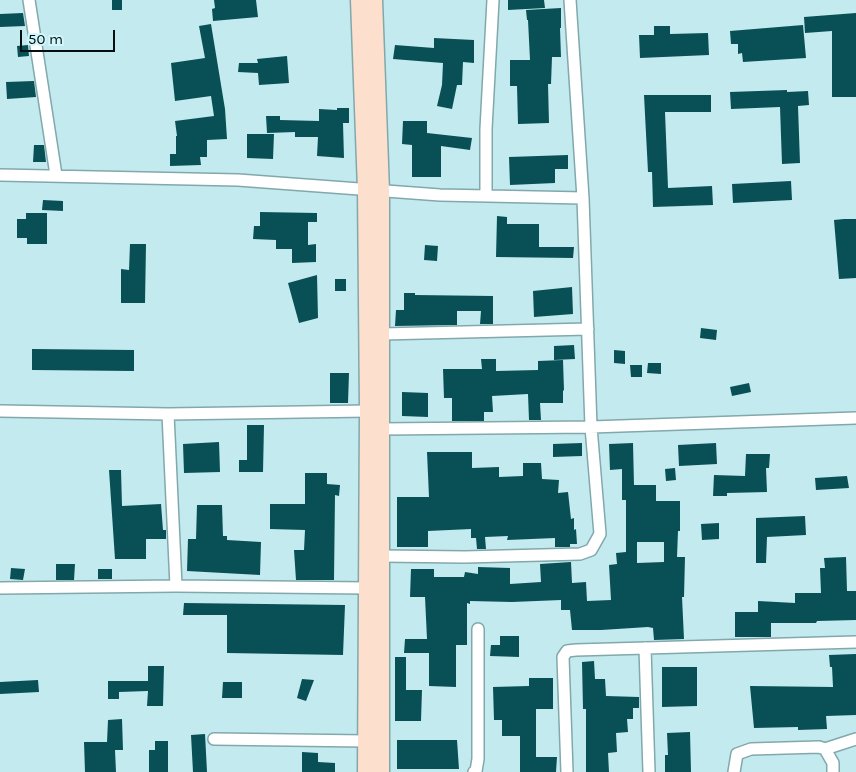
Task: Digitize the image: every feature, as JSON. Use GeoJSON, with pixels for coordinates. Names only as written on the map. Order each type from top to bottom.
{"type":"FeatureCollection","features":[{"type":"Feature","properties":{"kind":"main road"},"geometry":{"type":"LineString","coordinates":[[359,0],[382,334],[381,772]]}},
{"type":"Feature","properties":{"kind":"main road"},"geometry":{"type":"LineString","coordinates":[[366,772],[368,411],[373,191],[374,0]]}},
{"type":"Feature","properties":{"kind":"street"},"geometry":{"type":"LineString","coordinates":[[29,0],[56,176]]}},
{"type":"Feature","properties":{"kind":"street"},"geometry":{"type":"LineString","coordinates":[[486,196],[486,129],[492,0]]}},
{"type":"Feature","properties":{"kind":"street"},"geometry":{"type":"LineString","coordinates":[[382,556],[465,557],[580,554],[591,550],[600,534],[591,427],[583,198],[570,0]]}},
{"type":"Feature","properties":{"kind":"street"},"geometry":{"type":"LineString","coordinates":[[0,175],[238,180],[440,195],[583,198]]}},
{"type":"Feature","properties":{"kind":"street"},"geometry":{"type":"LineString","coordinates":[[382,334],[588,329]]}},
{"type":"Feature","properties":{"kind":"street"},"geometry":{"type":"LineString","coordinates":[[0,411],[168,414],[368,411]]}},
{"type":"Feature","properties":{"kind":"street"},"geometry":{"type":"LineString","coordinates":[[168,414],[176,586]]}},
{"type":"Feature","properties":{"kind":"street"},"geometry":{"type":"LineString","coordinates":[[382,429],[591,427],[856,418]]}},
{"type":"Feature","properties":{"kind":"street"},"geometry":{"type":"LineString","coordinates":[[0,588],[176,586],[367,588]]}},
{"type":"Feature","properties":{"kind":"street"},"geometry":{"type":"LineString","coordinates":[[474,772],[476,771],[478,759],[478,629]]}},
{"type":"Feature","properties":{"kind":"street"},"geometry":{"type":"LineString","coordinates":[[566,772],[563,657],[567,651],[856,642]]}},
{"type":"Feature","properties":{"kind":"street"},"geometry":{"type":"LineString","coordinates":[[644,648],[649,772]]}},
{"type":"Feature","properties":{"kind":"street"},"geometry":{"type":"LineString","coordinates":[[214,739],[366,741]]}},
{"type":"Feature","properties":{"kind":"street"},"geometry":{"type":"LineString","coordinates":[[734,772],[738,754],[751,750],[819,747],[825,749],[856,739]]}},
{"type":"Feature","properties":{"kind":"street"},"geometry":{"type":"LineString","coordinates":[[825,749],[833,763],[833,772]]}},
{"type":"Feature","properties":{"kind":"building"},"geometry":{"type":"Polygon","coordinates":[[[112,0],[122,0],[122,10],[112,10],[112,0]]]}},
{"type":"Feature","properties":{"kind":"building"},"geometry":{"type":"Polygon","coordinates":[[[214,0],[256,0],[258,17],[213,21],[212,9],[215,8],[214,0]]]}},
{"type":"Feature","properties":{"kind":"building"},"geometry":{"type":"Polygon","coordinates":[[[508,0],[544,0],[545,8],[508,10],[508,0]]]}},
{"type":"Feature","properties":{"kind":"building"},"geometry":{"type":"Polygon","coordinates":[[[561,8],[561,57],[552,57],[551,84],[548,84],[549,123],[518,124],[517,86],[510,86],[510,60],[530,60],[526,10],[561,8]]]}},
{"type":"Feature","properties":{"kind":"building"},"geometry":{"type":"Polygon","coordinates":[[[23,13],[25,26],[0,27],[0,14],[23,13]]]}},
{"type":"Feature","properties":{"kind":"building"},"geometry":{"type":"Polygon","coordinates":[[[856,13],[856,97],[832,97],[832,31],[805,33],[804,17],[856,13]]]}},
{"type":"Feature","properties":{"kind":"building"},"geometry":{"type":"Polygon","coordinates":[[[211,24],[225,109],[227,139],[207,140],[207,157],[200,157],[201,165],[170,166],[170,154],[176,154],[177,136],[175,121],[214,116],[211,96],[175,101],[171,63],[205,58],[199,26],[211,24]]]}},
{"type":"Feature","properties":{"kind":"building"},"geometry":{"type":"Polygon","coordinates":[[[803,25],[806,58],[743,62],[742,53],[738,54],[738,44],[731,44],[730,31],[803,25]]]}},
{"type":"Feature","properties":{"kind":"building"},"geometry":{"type":"Polygon","coordinates":[[[654,26],[670,26],[670,34],[708,33],[709,55],[640,58],[639,35],[654,35],[654,26]]]}},
{"type":"Feature","properties":{"kind":"building"},"geometry":{"type":"Polygon","coordinates":[[[434,38],[474,40],[474,63],[463,62],[462,85],[457,85],[452,109],[437,106],[442,85],[443,63],[393,59],[395,45],[434,48],[434,38]]]}},
{"type":"Feature","properties":{"kind":"building"},"geometry":{"type":"Polygon","coordinates":[[[28,45],[29,56],[18,57],[17,46],[28,45]]]}},
{"type":"Feature","properties":{"kind":"building"},"geometry":{"type":"Polygon","coordinates":[[[287,56],[289,83],[259,85],[258,73],[238,72],[239,63],[258,63],[257,59],[287,56]]]}},
{"type":"Feature","properties":{"kind":"building"},"geometry":{"type":"Polygon","coordinates":[[[34,81],[36,97],[7,99],[6,82],[34,81]]]}},
{"type":"Feature","properties":{"kind":"building"},"geometry":{"type":"Polygon","coordinates":[[[787,90],[787,92],[808,91],[809,105],[798,106],[800,163],[782,164],[780,107],[731,109],[730,92],[787,90]]]}},
{"type":"Feature","properties":{"kind":"building"},"geometry":{"type":"Polygon","coordinates":[[[644,95],[711,95],[711,112],[665,112],[668,188],[712,186],[713,205],[653,207],[652,172],[648,172],[644,95]]]}},
{"type":"Feature","properties":{"kind":"building"},"geometry":{"type":"Polygon","coordinates":[[[337,108],[349,108],[349,123],[343,123],[344,158],[317,156],[318,137],[295,137],[295,132],[267,133],[266,116],[280,116],[280,120],[319,121],[319,109],[337,110],[337,108]]]}},
{"type":"Feature","properties":{"kind":"building"},"geometry":{"type":"Polygon","coordinates":[[[403,121],[427,121],[427,133],[472,138],[470,150],[441,146],[441,177],[412,177],[412,145],[402,144],[403,121]]]}},
{"type":"Feature","properties":{"kind":"building"},"geometry":{"type":"Polygon","coordinates":[[[247,134],[274,134],[273,159],[247,158],[247,134]]]}},
{"type":"Feature","properties":{"kind":"building"},"geometry":{"type":"Polygon","coordinates":[[[34,145],[44,145],[46,162],[33,162],[34,145]]]}},
{"type":"Feature","properties":{"kind":"building"},"geometry":{"type":"Polygon","coordinates":[[[568,155],[568,169],[555,169],[555,183],[510,185],[509,157],[568,155]]]}},
{"type":"Feature","properties":{"kind":"building"},"geometry":{"type":"Polygon","coordinates":[[[791,181],[792,200],[733,203],[732,184],[791,181]]]}},
{"type":"Feature","properties":{"kind":"building"},"geometry":{"type":"Polygon","coordinates":[[[43,200],[63,201],[63,211],[42,210],[43,200]]]}},
{"type":"Feature","properties":{"kind":"building"},"geometry":{"type":"Polygon","coordinates":[[[260,212],[317,213],[317,222],[308,222],[308,245],[316,244],[316,262],[292,263],[292,249],[276,249],[276,240],[253,239],[254,226],[260,226],[260,212]]]}},
{"type":"Feature","properties":{"kind":"building"},"geometry":{"type":"Polygon","coordinates":[[[26,213],[47,213],[47,244],[27,244],[27,238],[17,238],[17,219],[26,219],[26,213]]]}},
{"type":"Feature","properties":{"kind":"building"},"geometry":{"type":"Polygon","coordinates":[[[497,216],[507,217],[507,224],[539,224],[539,247],[574,247],[573,258],[496,257],[497,216]]]}},
{"type":"Feature","properties":{"kind":"building"},"geometry":{"type":"Polygon","coordinates":[[[856,219],[856,278],[839,279],[834,220],[856,219]]]}},
{"type":"Feature","properties":{"kind":"building"},"geometry":{"type":"Polygon","coordinates":[[[130,244],[146,244],[145,303],[121,303],[121,269],[129,270],[130,244]]]}},
{"type":"Feature","properties":{"kind":"building"},"geometry":{"type":"Polygon","coordinates":[[[425,245],[438,246],[437,261],[424,260],[425,245]]]}},
{"type":"Feature","properties":{"kind":"building"},"geometry":{"type":"Polygon","coordinates":[[[317,275],[318,318],[299,323],[288,283],[317,275]]]}},
{"type":"Feature","properties":{"kind":"building"},"geometry":{"type":"Polygon","coordinates":[[[335,279],[346,279],[346,291],[335,291],[335,279]]]}},
{"type":"Feature","properties":{"kind":"building"},"geometry":{"type":"Polygon","coordinates":[[[572,287],[573,314],[534,317],[533,291],[572,287]]]}},
{"type":"Feature","properties":{"kind":"building"},"geometry":{"type":"Polygon","coordinates":[[[404,293],[415,293],[415,295],[493,296],[493,324],[480,324],[481,311],[457,311],[457,325],[395,326],[396,310],[404,310],[404,293]]]}},
{"type":"Feature","properties":{"kind":"building"},"geometry":{"type":"Polygon","coordinates":[[[701,328],[717,330],[716,340],[700,338],[701,328]]]}},
{"type":"Feature","properties":{"kind":"building"},"geometry":{"type":"Polygon","coordinates":[[[574,345],[575,359],[554,360],[554,346],[574,345]]]}},
{"type":"Feature","properties":{"kind":"building"},"geometry":{"type":"Polygon","coordinates":[[[32,349],[134,350],[134,371],[32,370],[32,349]]]}},
{"type":"Feature","properties":{"kind":"building"},"geometry":{"type":"Polygon","coordinates":[[[614,350],[625,351],[625,364],[614,363],[614,350]]]}},
{"type":"Feature","properties":{"kind":"building"},"geometry":{"type":"Polygon","coordinates":[[[481,359],[496,359],[496,371],[538,370],[538,361],[563,360],[563,403],[540,403],[541,420],[529,420],[528,394],[492,396],[493,412],[484,412],[484,421],[452,421],[452,398],[444,398],[443,369],[482,369],[481,359]]]}},
{"type":"Feature","properties":{"kind":"building"},"geometry":{"type":"Polygon","coordinates":[[[648,363],[661,363],[661,374],[647,373],[648,363]]]}},
{"type":"Feature","properties":{"kind":"building"},"geometry":{"type":"Polygon","coordinates":[[[630,365],[642,365],[642,377],[631,377],[630,365]]]}},
{"type":"Feature","properties":{"kind":"building"},"geometry":{"type":"Polygon","coordinates":[[[330,373],[349,373],[348,403],[330,403],[330,373]]]}},
{"type":"Feature","properties":{"kind":"building"},"geometry":{"type":"Polygon","coordinates":[[[749,383],[751,392],[732,396],[730,387],[749,383]]]}},
{"type":"Feature","properties":{"kind":"building"},"geometry":{"type":"Polygon","coordinates":[[[402,392],[428,393],[428,417],[402,416],[402,392]]]}},
{"type":"Feature","properties":{"kind":"building"},"geometry":{"type":"Polygon","coordinates":[[[247,425],[264,425],[263,472],[239,472],[239,460],[247,460],[247,425]]]}},
{"type":"Feature","properties":{"kind":"building"},"geometry":{"type":"Polygon","coordinates":[[[219,442],[220,472],[184,473],[183,444],[219,442]]]}},
{"type":"Feature","properties":{"kind":"building"},"geometry":{"type":"Polygon","coordinates":[[[582,443],[582,456],[553,457],[553,444],[582,443]]]}},
{"type":"Feature","properties":{"kind":"building"},"geometry":{"type":"Polygon","coordinates":[[[633,443],[634,485],[656,485],[656,501],[680,501],[680,531],[678,531],[677,557],[685,557],[684,597],[682,597],[684,639],[654,640],[653,628],[648,627],[572,630],[570,610],[561,610],[561,600],[470,601],[470,604],[467,603],[467,645],[456,645],[456,687],[429,686],[429,653],[404,653],[405,639],[427,639],[425,597],[410,597],[411,569],[434,569],[434,577],[464,577],[465,572],[478,574],[478,567],[510,568],[510,584],[541,582],[540,564],[571,562],[572,583],[586,582],[587,601],[611,600],[609,565],[617,564],[616,553],[626,552],[626,500],[622,500],[622,469],[610,470],[609,444],[633,443]],[[637,542],[637,563],[664,562],[664,542],[637,542]]]}},
{"type":"Feature","properties":{"kind":"building"},"geometry":{"type":"Polygon","coordinates":[[[716,443],[717,464],[679,466],[678,445],[716,443]]]}},
{"type":"Feature","properties":{"kind":"building"},"geometry":{"type":"Polygon","coordinates":[[[427,452],[472,452],[472,468],[499,467],[499,477],[523,476],[523,463],[541,463],[542,479],[559,480],[558,493],[568,492],[571,519],[574,518],[577,544],[570,544],[570,547],[555,547],[555,538],[507,540],[508,536],[485,537],[486,549],[477,549],[476,538],[471,538],[471,529],[428,531],[428,547],[397,547],[397,497],[429,497],[427,452]]]}},
{"type":"Feature","properties":{"kind":"building"},"geometry":{"type":"Polygon","coordinates":[[[746,454],[770,454],[769,468],[766,468],[767,492],[727,493],[727,496],[713,496],[714,475],[745,476],[746,454]]]}},
{"type":"Feature","properties":{"kind":"building"},"geometry":{"type":"Polygon","coordinates":[[[675,468],[676,480],[666,481],[665,469],[675,468]]]}},
{"type":"Feature","properties":{"kind":"building"},"geometry":{"type":"Polygon","coordinates":[[[109,470],[121,470],[122,506],[161,504],[163,530],[166,530],[166,539],[146,539],[146,559],[115,559],[109,470]]]}},
{"type":"Feature","properties":{"kind":"building"},"geometry":{"type":"Polygon","coordinates":[[[305,473],[327,473],[327,484],[340,485],[339,496],[335,495],[334,580],[296,580],[294,550],[304,550],[305,530],[270,529],[270,504],[305,504],[305,473]]]}},
{"type":"Feature","properties":{"kind":"building"},"geometry":{"type":"Polygon","coordinates":[[[847,476],[849,488],[816,490],[815,478],[847,476]]]}},
{"type":"Feature","properties":{"kind":"building"},"geometry":{"type":"Polygon","coordinates":[[[197,505],[222,505],[223,536],[227,536],[227,540],[261,542],[260,575],[187,571],[188,539],[196,539],[197,505]]]}},
{"type":"Feature","properties":{"kind":"building"},"geometry":{"type":"Polygon","coordinates":[[[805,516],[806,535],[767,537],[766,563],[756,563],[756,518],[805,516]]]}},
{"type":"Feature","properties":{"kind":"building"},"geometry":{"type":"Polygon","coordinates":[[[719,523],[719,539],[702,540],[701,524],[719,523]]]}},
{"type":"Feature","properties":{"kind":"building"},"geometry":{"type":"Polygon","coordinates":[[[846,557],[847,591],[856,591],[856,620],[817,621],[816,623],[771,623],[771,637],[735,637],[735,612],[758,612],[758,601],[795,603],[795,593],[821,593],[820,568],[825,568],[824,558],[846,557]]]}},
{"type":"Feature","properties":{"kind":"building"},"geometry":{"type":"Polygon","coordinates":[[[56,564],[75,564],[74,580],[56,580],[56,564]]]}},
{"type":"Feature","properties":{"kind":"building"},"geometry":{"type":"Polygon","coordinates":[[[11,568],[25,569],[23,580],[10,579],[11,568]]]}},
{"type":"Feature","properties":{"kind":"building"},"geometry":{"type":"Polygon","coordinates":[[[98,569],[112,569],[112,579],[98,579],[98,569]]]}},
{"type":"Feature","properties":{"kind":"building"},"geometry":{"type":"Polygon","coordinates":[[[184,603],[345,605],[343,655],[227,653],[227,615],[183,615],[184,603]]]}},
{"type":"Feature","properties":{"kind":"building"},"geometry":{"type":"Polygon","coordinates":[[[500,636],[519,636],[519,657],[490,656],[491,645],[500,645],[500,636]]]}},
{"type":"Feature","properties":{"kind":"building"},"geometry":{"type":"Polygon","coordinates":[[[856,654],[856,715],[826,716],[827,729],[798,730],[798,727],[754,728],[750,686],[833,687],[829,655],[856,654]]]}},
{"type":"Feature","properties":{"kind":"building"},"geometry":{"type":"Polygon","coordinates":[[[395,657],[406,657],[406,690],[422,690],[421,721],[395,721],[395,657]]]}},
{"type":"Feature","properties":{"kind":"building"},"geometry":{"type":"Polygon","coordinates":[[[594,661],[595,679],[605,679],[606,696],[639,697],[639,708],[633,708],[633,719],[627,719],[628,732],[616,733],[617,752],[608,753],[609,772],[586,772],[586,709],[583,709],[582,662],[594,661]]]}},
{"type":"Feature","properties":{"kind":"building"},"geometry":{"type":"Polygon","coordinates":[[[148,666],[164,666],[163,706],[147,706],[148,691],[119,692],[119,699],[108,699],[108,681],[148,681],[148,666]]]}},
{"type":"Feature","properties":{"kind":"building"},"geometry":{"type":"Polygon","coordinates":[[[662,667],[697,667],[697,706],[662,707],[662,667]]]}},
{"type":"Feature","properties":{"kind":"building"},"geometry":{"type":"Polygon","coordinates":[[[529,678],[553,678],[553,709],[536,709],[536,757],[557,757],[556,772],[520,772],[520,736],[502,736],[502,720],[494,720],[493,687],[529,686],[529,678]]]}},
{"type":"Feature","properties":{"kind":"building"},"geometry":{"type":"Polygon","coordinates":[[[302,679],[314,680],[306,701],[297,698],[302,679]]]}},
{"type":"Feature","properties":{"kind":"building"},"geometry":{"type":"Polygon","coordinates":[[[38,680],[39,692],[0,694],[0,682],[38,680]]]}},
{"type":"Feature","properties":{"kind":"building"},"geometry":{"type":"Polygon","coordinates":[[[223,682],[242,682],[242,698],[222,698],[223,682]]]}},
{"type":"Feature","properties":{"kind":"building"},"geometry":{"type":"Polygon","coordinates":[[[122,719],[123,750],[115,750],[116,772],[85,772],[84,742],[107,742],[108,720],[122,719]]]}},
{"type":"Feature","properties":{"kind":"building"},"geometry":{"type":"Polygon","coordinates":[[[690,732],[691,772],[665,772],[665,755],[668,755],[667,733],[690,732]]]}},
{"type":"Feature","properties":{"kind":"building"},"geometry":{"type":"Polygon","coordinates":[[[205,734],[207,772],[193,772],[191,735],[205,734]]]}},
{"type":"Feature","properties":{"kind":"building"},"geometry":{"type":"Polygon","coordinates":[[[397,740],[457,740],[459,769],[397,769],[397,740]]]}},
{"type":"Feature","properties":{"kind":"building"},"geometry":{"type":"Polygon","coordinates":[[[155,741],[168,741],[168,772],[149,772],[149,750],[155,750],[155,741]]]}},
{"type":"Feature","properties":{"kind":"building"},"geometry":{"type":"Polygon","coordinates":[[[302,752],[318,753],[318,762],[335,763],[335,772],[302,772],[302,752]]]}}]}
